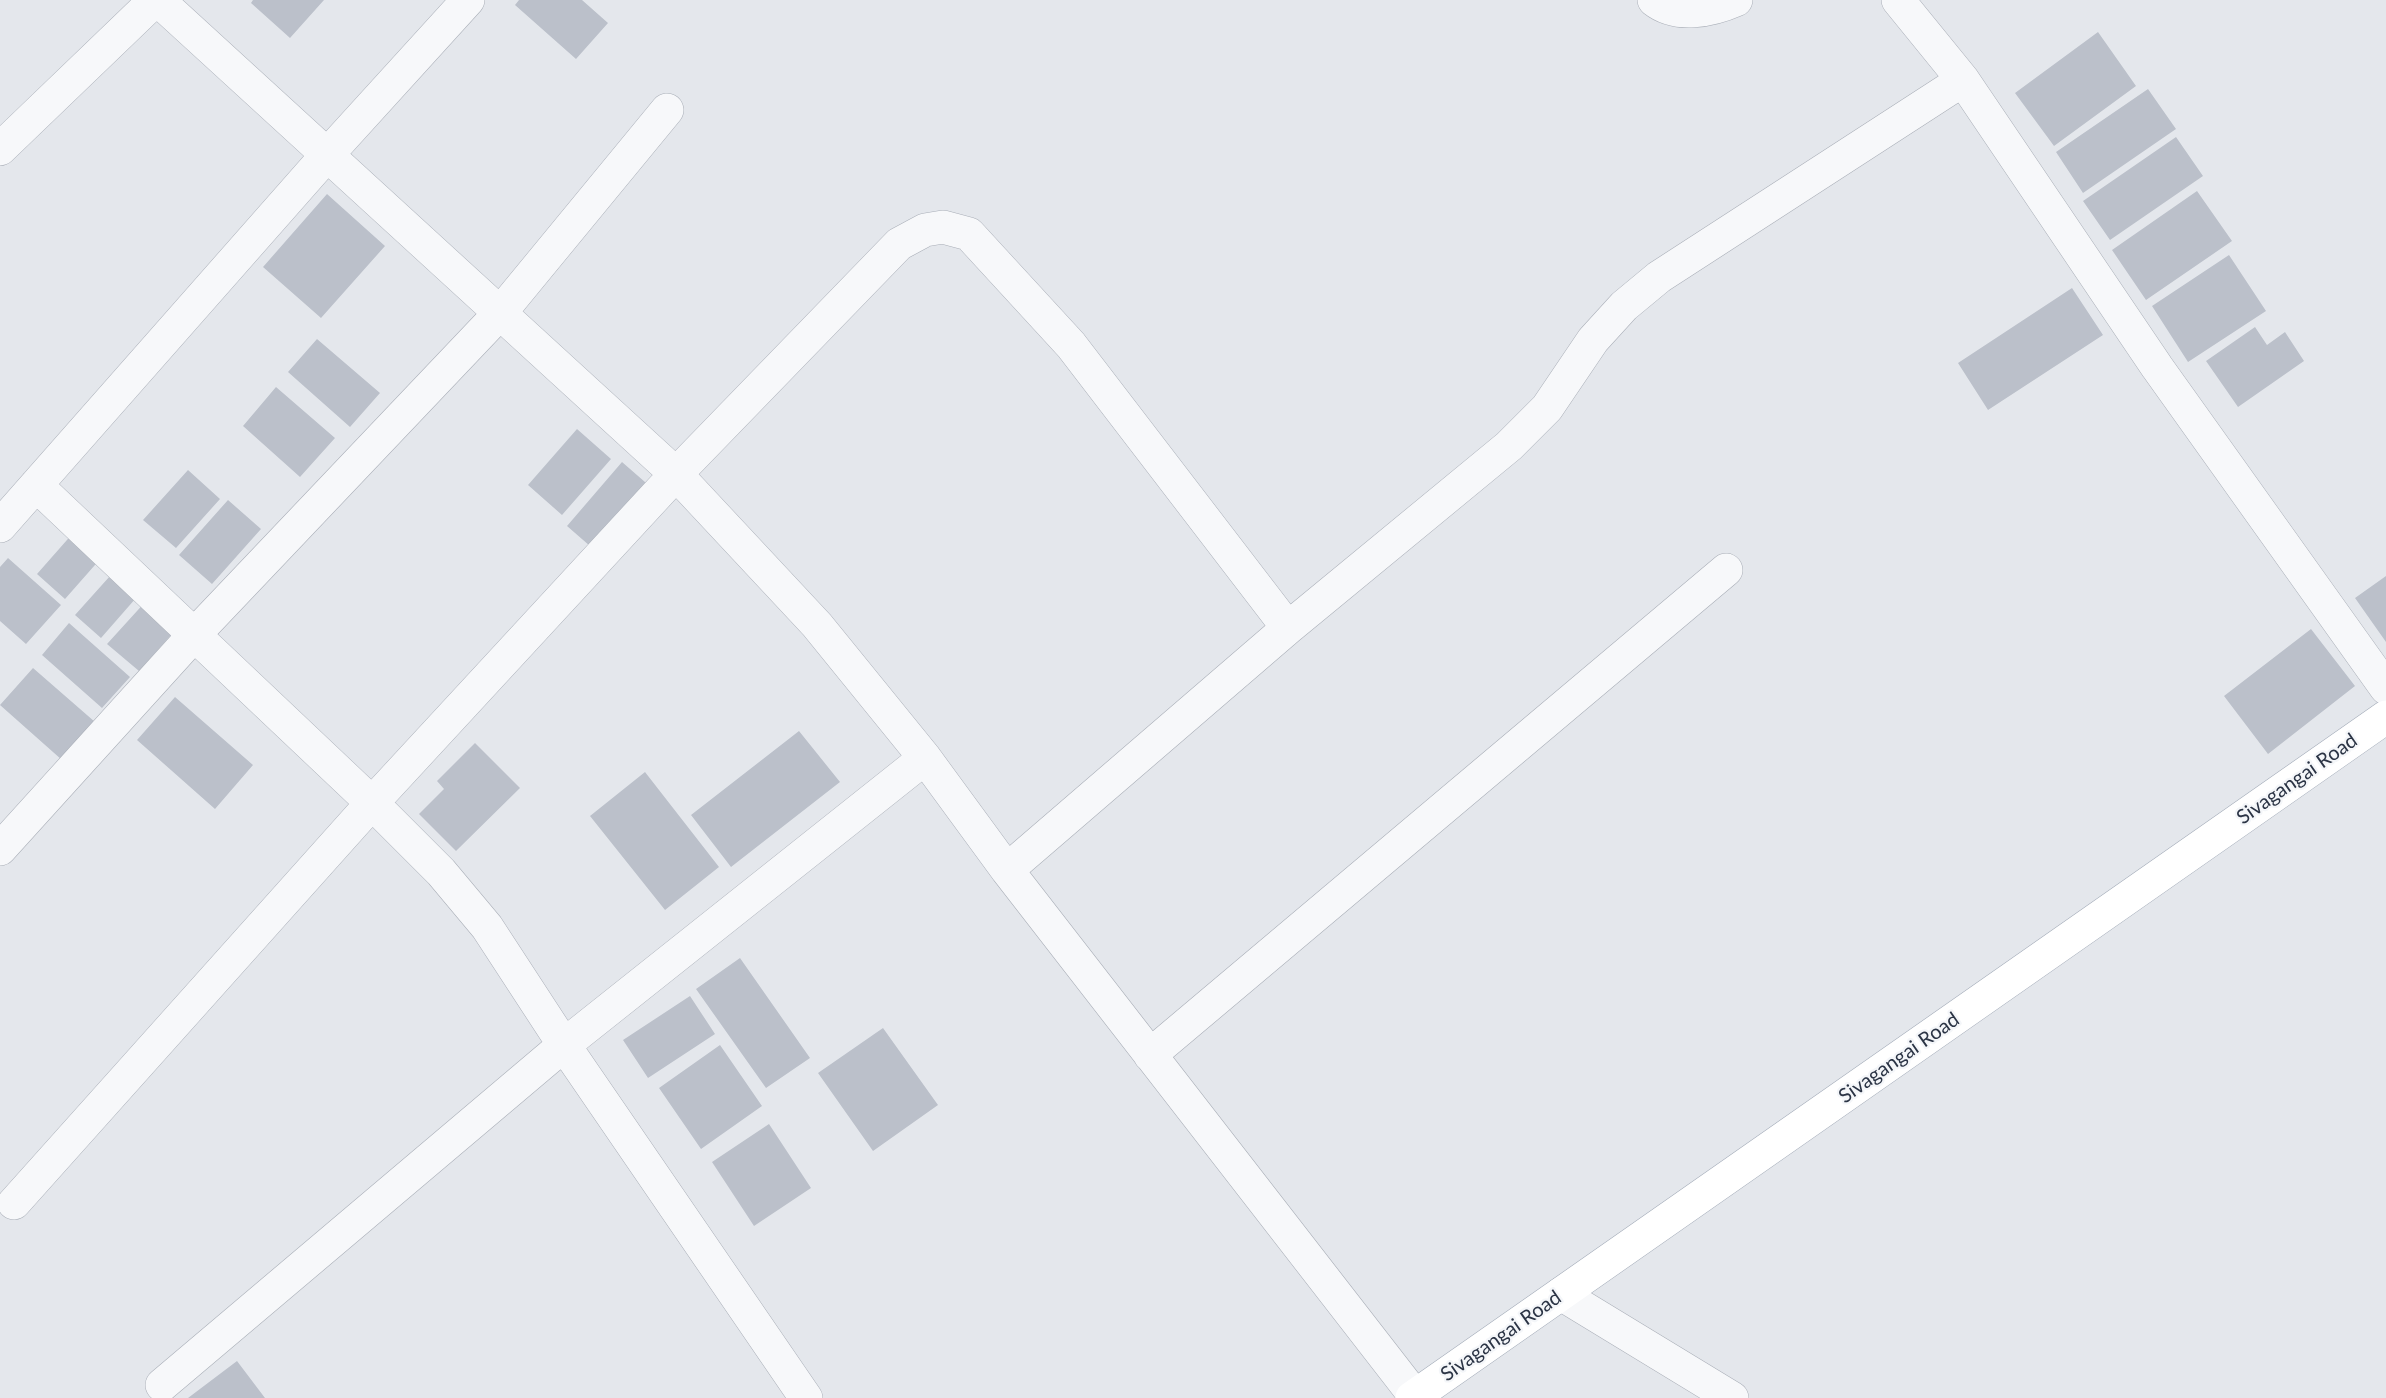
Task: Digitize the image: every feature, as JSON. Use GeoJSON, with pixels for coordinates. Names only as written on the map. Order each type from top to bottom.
{"type":"FeatureCollection","features":[{"type":"Feature","properties":{"kind":"main road","name":"Sivagangai Road"},"geometry":{"type":"LineString","coordinates":[[1413,1397],[2384,722]]}},
{"type":"Feature","properties":{"kind":"street"},"geometry":{"type":"LineString","coordinates":[[0,149],[156,0],[676,474],[817,625],[925,758],[1007,870],[1413,1397]]}},
{"type":"Feature","properties":{"kind":"street"},"geometry":{"type":"LineString","coordinates":[[0,526],[327,155],[468,0]]}},
{"type":"Feature","properties":{"kind":"street"},"geometry":{"type":"LineString","coordinates":[[1654,0],[1687,12],[1712,9],[1736,0]]}},
{"type":"Feature","properties":{"kind":"street"},"geometry":{"type":"LineString","coordinates":[[1898,0],[1963,81],[2157,367],[2386,688]]}},
{"type":"Feature","properties":{"kind":"street"},"geometry":{"type":"LineString","coordinates":[[1007,870],[1288,628],[1509,446],[1547,408],[1593,340],[1624,306],[1659,277],[1963,81]]}},
{"type":"Feature","properties":{"kind":"street"},"geometry":{"type":"LineString","coordinates":[[0,849],[194,635],[500,313],[668,110]]}},
{"type":"Feature","properties":{"kind":"street"},"geometry":{"type":"LineString","coordinates":[[14,1203],[372,803],[676,474],[899,244],[925,230],[943,227],[969,234],[1071,345],[1288,628]]}},
{"type":"Feature","properties":{"kind":"street"},"geometry":{"type":"LineString","coordinates":[[36,485],[372,803],[441,872],[487,927],[564,1045],[806,1398]]}},
{"type":"Feature","properties":{"kind":"street"},"geometry":{"type":"LineString","coordinates":[[1150,1055],[1726,570]]}},
{"type":"Feature","properties":{"kind":"street"},"geometry":{"type":"LineString","coordinates":[[162,1385],[564,1045],[925,758]]}},
{"type":"Feature","properties":{"kind":"street"},"geometry":{"type":"LineString","coordinates":[[1561,1294],[1732,1398]]}},
{"type":"Feature","properties":{"kind":"building"},"geometry":{"type":"Polygon","coordinates":[[[253,0],[324,0],[290,38],[251,3],[253,0]]]}},
{"type":"Feature","properties":{"kind":"building"},"geometry":{"type":"Polygon","coordinates":[[[519,0],[582,0],[608,23],[576,59],[515,5],[519,0]]]}},
{"type":"Feature","properties":{"kind":"building"},"geometry":{"type":"Polygon","coordinates":[[[2098,32],[2136,86],[2054,146],[2015,93],[2098,32]]]}},
{"type":"Feature","properties":{"kind":"building"},"geometry":{"type":"Polygon","coordinates":[[[2148,89],[2176,129],[2083,193],[2056,152],[2148,89]]]}},
{"type":"Feature","properties":{"kind":"building"},"geometry":{"type":"Polygon","coordinates":[[[2176,137],[2203,176],[2110,240],[2083,201],[2176,137]]]}},
{"type":"Feature","properties":{"kind":"building"},"geometry":{"type":"Polygon","coordinates":[[[2197,191],[2232,241],[2146,300],[2112,250],[2197,191]]]}},
{"type":"Feature","properties":{"kind":"building"},"geometry":{"type":"Polygon","coordinates":[[[327,194],[385,246],[321,318],[263,267],[327,194]]]}},
{"type":"Feature","properties":{"kind":"building"},"geometry":{"type":"Polygon","coordinates":[[[2229,255],[2266,311],[2188,362],[2152,306],[2229,255]]]}},
{"type":"Feature","properties":{"kind":"building"},"geometry":{"type":"Polygon","coordinates":[[[2072,288],[2103,335],[1988,410],[1958,363],[2072,288]]]}},
{"type":"Feature","properties":{"kind":"building"},"geometry":{"type":"Polygon","coordinates":[[[2255,327],[2267,345],[2285,332],[2304,361],[2238,407],[2206,361],[2255,327]]]}},
{"type":"Feature","properties":{"kind":"building"},"geometry":{"type":"Polygon","coordinates":[[[317,339],[380,393],[350,427],[288,372],[317,339]]]}},
{"type":"Feature","properties":{"kind":"building"},"geometry":{"type":"Polygon","coordinates":[[[276,387],[335,438],[300,477],[243,426],[276,387]]]}},
{"type":"Feature","properties":{"kind":"building"},"geometry":{"type":"Polygon","coordinates":[[[577,429],[611,459],[562,515],[528,485],[577,429]]]}},
{"type":"Feature","properties":{"kind":"building"},"geometry":{"type":"Polygon","coordinates":[[[622,462],[653,489],[598,553],[567,526],[622,462]]]}},
{"type":"Feature","properties":{"kind":"building"},"geometry":{"type":"Polygon","coordinates":[[[188,470],[220,499],[176,548],[143,520],[188,470]]]}},
{"type":"Feature","properties":{"kind":"building"},"geometry":{"type":"Polygon","coordinates":[[[228,500],[261,529],[212,584],[179,555],[228,500]]]}},
{"type":"Feature","properties":{"kind":"building"},"geometry":{"type":"Polygon","coordinates":[[[74,532],[102,557],[65,599],[37,574],[74,532]]]}},
{"type":"Feature","properties":{"kind":"building"},"geometry":{"type":"Polygon","coordinates":[[[8,558],[61,605],[26,644],[0,621],[0,567],[8,558]]]}},
{"type":"Feature","properties":{"kind":"building"},"geometry":{"type":"Polygon","coordinates":[[[110,576],[136,598],[101,638],[75,615],[110,576]]]}},
{"type":"Feature","properties":{"kind":"building"},"geometry":{"type":"Polygon","coordinates":[[[2386,576],[2386,642],[2355,598],[2386,576]]]}},
{"type":"Feature","properties":{"kind":"building"},"geometry":{"type":"Polygon","coordinates":[[[147,600],[178,627],[139,671],[107,644],[147,600]]]}},
{"type":"Feature","properties":{"kind":"building"},"geometry":{"type":"Polygon","coordinates":[[[69,623],[130,677],[102,708],[42,655],[69,623]]]}},
{"type":"Feature","properties":{"kind":"building"},"geometry":{"type":"Polygon","coordinates":[[[2311,629],[2355,686],[2268,754],[2224,696],[2311,629]]]}},
{"type":"Feature","properties":{"kind":"building"},"geometry":{"type":"Polygon","coordinates":[[[33,668],[95,722],[62,760],[0,705],[33,668]]]}},
{"type":"Feature","properties":{"kind":"building"},"geometry":{"type":"Polygon","coordinates":[[[175,697],[253,765],[215,809],[137,740],[175,697]]]}},
{"type":"Feature","properties":{"kind":"building"},"geometry":{"type":"Polygon","coordinates":[[[799,731],[840,782],[731,867],[691,815],[799,731]]]}},
{"type":"Feature","properties":{"kind":"building"},"geometry":{"type":"Polygon","coordinates":[[[475,743],[520,788],[456,851],[419,814],[444,789],[437,781],[475,743]]]}},
{"type":"Feature","properties":{"kind":"building"},"geometry":{"type":"Polygon","coordinates":[[[645,772],[719,867],[665,910],[590,816],[645,772]]]}},
{"type":"Feature","properties":{"kind":"building"},"geometry":{"type":"Polygon","coordinates":[[[740,958],[810,1058],[766,1088],[696,989],[740,958]]]}},
{"type":"Feature","properties":{"kind":"building"},"geometry":{"type":"Polygon","coordinates":[[[690,996],[715,1034],[648,1078],[623,1040],[690,996]]]}},
{"type":"Feature","properties":{"kind":"building"},"geometry":{"type":"Polygon","coordinates":[[[883,1028],[938,1105],[873,1151],[818,1073],[883,1028]]]}},
{"type":"Feature","properties":{"kind":"building"},"geometry":{"type":"Polygon","coordinates":[[[720,1045],[762,1106],[701,1149],[659,1088],[720,1045]]]}},
{"type":"Feature","properties":{"kind":"building"},"geometry":{"type":"Polygon","coordinates":[[[769,1124],[811,1188],[754,1226],[712,1162],[769,1124]]]}},
{"type":"Feature","properties":{"kind":"building"},"geometry":{"type":"Polygon","coordinates":[[[237,1361],[265,1398],[188,1398],[237,1361]]]}}]}
